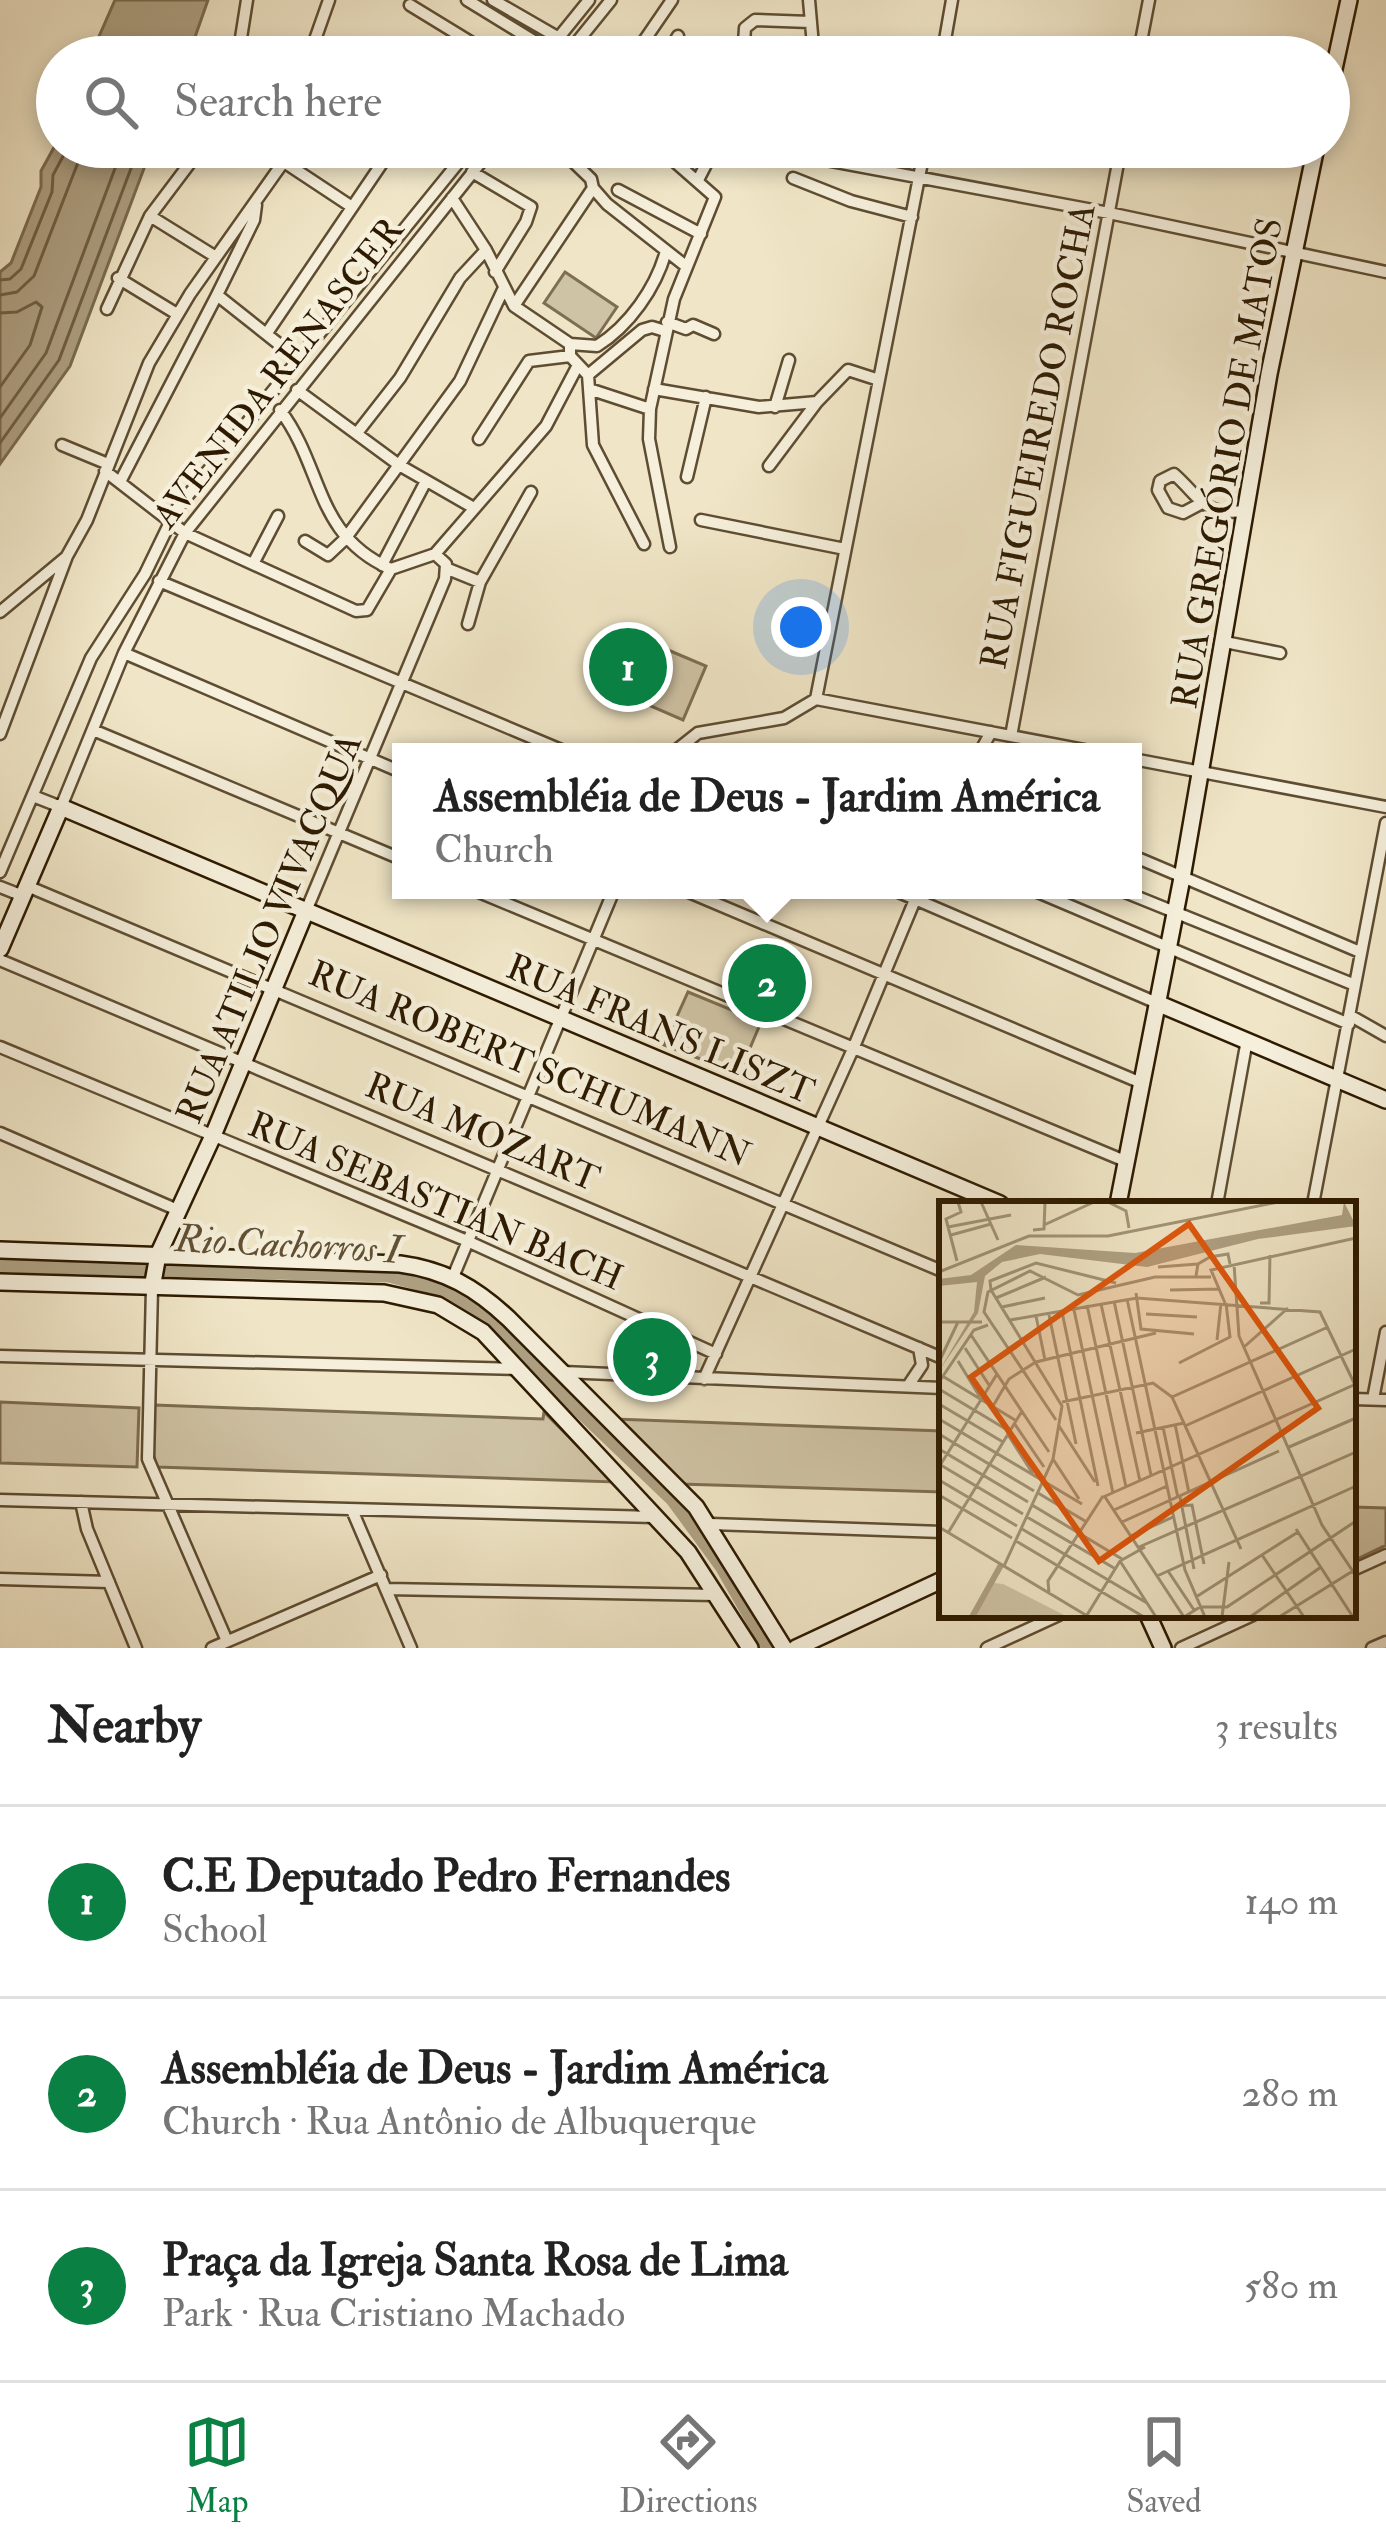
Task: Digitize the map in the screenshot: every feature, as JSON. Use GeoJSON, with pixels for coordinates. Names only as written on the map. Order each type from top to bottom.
{"type":"FeatureCollection","features":[{"type":"Feature","properties":{"kind":"street"},"geometry":{"type":"LineString","coordinates":[[241,36],[247,0]]}},
{"type":"Feature","properties":{"kind":"street"},"geometry":{"type":"LineString","coordinates":[[319,36],[329,0]]}},
{"type":"Feature","properties":{"kind":"street"},"geometry":{"type":"LineString","coordinates":[[467,0],[524,36]]}},
{"type":"Feature","properties":{"kind":"street"},"geometry":{"type":"LineString","coordinates":[[493,0],[557,36]]}},
{"type":"Feature","properties":{"kind":"street"},"geometry":{"type":"LineString","coordinates":[[560,36],[590,0]]}},
{"type":"Feature","properties":{"kind":"street"},"geometry":{"type":"LineString","coordinates":[[582,36],[611,0]]}},
{"type":"Feature","properties":{"kind":"street"},"geometry":{"type":"LineString","coordinates":[[647,36],[672,0]]}},
{"type":"Feature","properties":{"kind":"street"},"geometry":{"type":"LineString","coordinates":[[809,0],[812,36]]}},
{"type":"Feature","properties":{"kind":"street"},"geometry":{"type":"LineString","coordinates":[[945,36],[952,0]]}},
{"type":"Feature","properties":{"kind":"street"},"geometry":{"type":"LineString","coordinates":[[1142,36],[1149,0]]}},
{"type":"Feature","properties":{"kind":"street"},"geometry":{"type":"LineString","coordinates":[[1341,36],[1349,0]]}},
{"type":"Feature","properties":{"kind":"street"},"geometry":{"type":"LineString","coordinates":[[410,5],[461,36]]}},
{"type":"Feature","properties":{"kind":"street"},"geometry":{"type":"LineString","coordinates":[[744,36],[745,28],[755,20],[810,22]]}},
{"type":"Feature","properties":{"kind":"street"},"geometry":{"type":"LineString","coordinates":[[107,309],[150,216],[186,168]]}},
{"type":"Feature","properties":{"kind":"street"},"geometry":{"type":"LineString","coordinates":[[0,734],[67,556],[87,520],[148,363],[280,168]]}},
{"type":"Feature","properties":{"kind":"street"},"geometry":{"type":"LineString","coordinates":[[293,168],[352,207]]}},
{"type":"Feature","properties":{"kind":"street"},"geometry":{"type":"LineString","coordinates":[[267,332],[379,168]]}},
{"type":"Feature","properties":{"kind":"street","name":"AVENIDA RENASCER"},"geometry":{"type":"LineString","coordinates":[[0,872],[91,658],[145,574],[170,518],[453,168]]}},
{"type":"Feature","properties":{"kind":"street","name":"AVENIDA RENASCER"},"geometry":{"type":"LineString","coordinates":[[61,807],[124,653],[184,533],[475,168]]}},
{"type":"Feature","properties":{"kind":"street"},"geometry":{"type":"LineString","coordinates":[[580,168],[607,204],[687,267]]}},
{"type":"Feature","properties":{"kind":"street"},"geometry":{"type":"LineString","coordinates":[[670,547],[650,439],[650,409],[666,327],[715,201],[715,195],[684,168]]}},
{"type":"Feature","properties":{"kind":"street"},"geometry":{"type":"LineString","coordinates":[[702,183],[706,168]]}},
{"type":"Feature","properties":{"kind":"street"},"geometry":{"type":"LineString","coordinates":[[882,168],[1386,272]]}},
{"type":"Feature","properties":{"kind":"street"},"geometry":{"type":"LineString","coordinates":[[816,699],[922,168]]}},
{"type":"Feature","properties":{"kind":"street","name":"RUA FIGUEIREDO ROCHA"},"geometry":{"type":"LineString","coordinates":[[1011,736],[1117,168]]}},
{"type":"Feature","properties":{"kind":"street","name":"RUA GREGÓRIO DE MATOS"},"geometry":{"type":"LineString","coordinates":[[1118,1201],[1311,168]]}},
{"type":"Feature","properties":{"kind":"street"},"geometry":{"type":"LineString","coordinates":[[472,172],[531,207],[495,272]]}},
{"type":"Feature","properties":{"kind":"street"},"geometry":{"type":"LineString","coordinates":[[793,178],[851,201],[912,217]]}},
{"type":"Feature","properties":{"kind":"street"},"geometry":{"type":"LineString","coordinates":[[514,306],[593,188]]}},
{"type":"Feature","properties":{"kind":"street"},"geometry":{"type":"LineString","coordinates":[[618,190],[701,234]]}},
{"type":"Feature","properties":{"kind":"street"},"geometry":{"type":"LineString","coordinates":[[452,198],[514,306],[576,360],[589,389],[593,445],[644,544]]}},
{"type":"Feature","properties":{"kind":"street"},"geometry":{"type":"LineString","coordinates":[[121,480],[217,296],[254,220],[256,205]]}},
{"type":"Feature","properties":{"kind":"street"},"geometry":{"type":"LineString","coordinates":[[150,216],[228,272]]}},
{"type":"Feature","properties":{"kind":"street"},"geometry":{"type":"LineString","coordinates":[[357,433],[400,378],[460,278],[486,250]]}},
{"type":"Feature","properties":{"kind":"street"},"geometry":{"type":"LineString","coordinates":[[280,410],[297,434],[314,485],[345,539],[386,567],[435,554],[547,426],[576,360],[632,316],[666,251]]}},
{"type":"Feature","properties":{"kind":"street"},"geometry":{"type":"LineString","coordinates":[[118,278],[177,314]]}},
{"type":"Feature","properties":{"kind":"street"},"geometry":{"type":"LineString","coordinates":[[305,541],[328,556],[345,539],[471,362],[503,290]]}},
{"type":"Feature","properties":{"kind":"street"},"geometry":{"type":"LineString","coordinates":[[217,296],[312,370]]}},
{"type":"Feature","properties":{"kind":"street"},"geometry":{"type":"LineString","coordinates":[[632,316],[648,327]]}},
{"type":"Feature","properties":{"kind":"street"},"geometry":{"type":"LineString","coordinates":[[479,439],[527,364],[576,360],[648,327],[686,329],[693,325],[714,334]]}},
{"type":"Feature","properties":{"kind":"street"},"geometry":{"type":"LineString","coordinates":[[775,407],[789,360]]}},
{"type":"Feature","properties":{"kind":"street"},"geometry":{"type":"LineString","coordinates":[[769,466],[817,402],[848,370],[879,380]]}},
{"type":"Feature","properties":{"kind":"street"},"geometry":{"type":"LineString","coordinates":[[589,389],[650,409]]}},
{"type":"Feature","properties":{"kind":"street"},"geometry":{"type":"LineString","coordinates":[[654,389],[775,407],[817,402]]}},
{"type":"Feature","properties":{"kind":"street"},"geometry":{"type":"LineString","coordinates":[[297,390],[399,465],[474,508]]}},
{"type":"Feature","properties":{"kind":"street"},"geometry":{"type":"LineString","coordinates":[[687,477],[706,397]]}},
{"type":"Feature","properties":{"kind":"street"},"geometry":{"type":"LineString","coordinates":[[62,445],[106,468],[184,533],[361,612],[371,603],[425,481]]}},
{"type":"Feature","properties":{"kind":"street"},"geometry":{"type":"LineString","coordinates":[[468,625],[480,582],[531,492]]}},
{"type":"Feature","properties":{"kind":"street"},"geometry":{"type":"LineString","coordinates":[[1200,504],[1227,513],[1244,511]]}},
{"type":"Feature","properties":{"kind":"street"},"geometry":{"type":"LineString","coordinates":[[254,562],[278,516]]}},
{"type":"Feature","properties":{"kind":"street"},"geometry":{"type":"LineString","coordinates":[[700,520],[845,549]]}},
{"type":"Feature","properties":{"kind":"street"},"geometry":{"type":"LineString","coordinates":[[435,554],[448,568],[480,582]]}},
{"type":"Feature","properties":{"kind":"street"},"geometry":{"type":"LineString","coordinates":[[0,612],[67,556]]}},
{"type":"Feature","properties":{"kind":"street","name":"RUA ATILIO VIVACQUA"},"geometry":{"type":"LineString","coordinates":[[152,1284],[157,1258],[404,684],[448,568]]}},
{"type":"Feature","properties":{"kind":"street"},"geometry":{"type":"LineString","coordinates":[[159,581],[545,743]]}},
{"type":"Feature","properties":{"kind":"street"},"geometry":{"type":"LineString","coordinates":[[1225,642],[1280,653]]}},
{"type":"Feature","properties":{"kind":"street"},"geometry":{"type":"LineString","coordinates":[[124,653],[392,768]]}},
{"type":"Feature","properties":{"kind":"street"},"geometry":{"type":"LineString","coordinates":[[686,743],[698,733],[784,718],[816,699],[1048,743]]}},
{"type":"Feature","properties":{"kind":"street"},"geometry":{"type":"LineString","coordinates":[[93,730],[392,855]]}},
{"type":"Feature","properties":{"kind":"street"},"geometry":{"type":"LineString","coordinates":[[985,743],[991,732]]}},
{"type":"Feature","properties":{"kind":"street"},"geometry":{"type":"LineString","coordinates":[[1142,762],[1386,807]]}},
{"type":"Feature","properties":{"kind":"street","name":"RUA FRANS LISZT"},"geometry":{"type":"LineString","coordinates":[[33,796],[993,1201]]}},
{"type":"Feature","properties":{"kind":"street"},"geometry":{"type":"LineString","coordinates":[[0,949],[61,807]]}},
{"type":"Feature","properties":{"kind":"street"},"geometry":{"type":"LineString","coordinates":[[1314,1201],[1386,823]]}},
{"type":"Feature","properties":{"kind":"street"},"geometry":{"type":"LineString","coordinates":[[1142,860],[1360,952]]}},
{"type":"Feature","properties":{"kind":"street","name":"RUA ROBERT SCHUMANN"},"geometry":{"type":"LineString","coordinates":[[0,887],[25,891],[273,989],[939,1269]]}},
{"type":"Feature","properties":{"kind":"street"},"geometry":{"type":"LineString","coordinates":[[496,899],[1125,1161]]}},
{"type":"Feature","properties":{"kind":"street"},"geometry":{"type":"LineString","coordinates":[[453,1277],[610,899]]}},
{"type":"Feature","properties":{"kind":"street"},"geometry":{"type":"LineString","coordinates":[[705,899],[1139,1082]]}},
{"type":"Feature","properties":{"kind":"street"},"geometry":{"type":"LineString","coordinates":[[704,1379],[915,899]]}},
{"type":"Feature","properties":{"kind":"street"},"geometry":{"type":"LineString","coordinates":[[926,899],[1386,1100]]}},
{"type":"Feature","properties":{"kind":"street"},"geometry":{"type":"LineString","coordinates":[[1054,899],[1386,1036]]}},
{"type":"Feature","properties":{"kind":"street"},"geometry":{"type":"LineString","coordinates":[[1141,899],[1355,985]]}},
{"type":"Feature","properties":{"kind":"street","name":"RUA MOZART"},"geometry":{"type":"LineString","coordinates":[[0,960],[939,1357]]}},
{"type":"Feature","properties":{"kind":"street"},"geometry":{"type":"LineString","coordinates":[[1218,1201],[1247,1040]]}},
{"type":"Feature","properties":{"kind":"street","name":"RUA SEBASTIAN BACH"},"geometry":{"type":"LineString","coordinates":[[0,1047],[466,1240],[716,1354]]}},
{"type":"Feature","properties":{"kind":"street"},"geometry":{"type":"LineString","coordinates":[[0,1133],[180,1211]]}},
{"type":"Feature","properties":{"kind":"street"},"geometry":{"type":"LineString","coordinates":[[0,1250],[400,1264],[453,1277],[484,1295],[548,1373],[688,1552],[750,1648]]}},
{"type":"Feature","properties":{"kind":"street"},"geometry":{"type":"LineString","coordinates":[[0,1282],[413,1296],[466,1320],[519,1369]]}},
{"type":"Feature","properties":{"kind":"street"},"geometry":{"type":"LineString","coordinates":[[152,1284],[148,1459],[227,1641]]}},
{"type":"Feature","properties":{"kind":"street"},"geometry":{"type":"LineString","coordinates":[[1379,1400],[1386,1332]]}},
{"type":"Feature","properties":{"kind":"street"},"geometry":{"type":"LineString","coordinates":[[908,1387],[922,1365],[919,1348]]}},
{"type":"Feature","properties":{"kind":"street"},"geometry":{"type":"LineString","coordinates":[[0,1356],[519,1369],[939,1388]]}},
{"type":"Feature","properties":{"kind":"street"},"geometry":{"type":"LineString","coordinates":[[548,1373],[710,1524],[784,1648]]}},
{"type":"Feature","properties":{"kind":"street"},"geometry":{"type":"LineString","coordinates":[[0,1500],[658,1517]]}},
{"type":"Feature","properties":{"kind":"street"},"geometry":{"type":"LineString","coordinates":[[82,1502],[87,1529],[136,1648]]}},
{"type":"Feature","properties":{"kind":"street"},"geometry":{"type":"LineString","coordinates":[[352,1510],[410,1648]]}},
{"type":"Feature","properties":{"kind":"street"},"geometry":{"type":"LineString","coordinates":[[710,1524],[939,1532]]}},
{"type":"Feature","properties":{"kind":"street"},"geometry":{"type":"LineString","coordinates":[[724,1546],[736,1525]]}},
{"type":"Feature","properties":{"kind":"street"},"geometry":{"type":"LineString","coordinates":[[1356,1569],[1386,1555]]}},
{"type":"Feature","properties":{"kind":"street"},"geometry":{"type":"LineString","coordinates":[[212,1648],[380,1576]]}},
{"type":"Feature","properties":{"kind":"street"},"geometry":{"type":"LineString","coordinates":[[0,1579],[109,1582]]}},
{"type":"Feature","properties":{"kind":"street"},"geometry":{"type":"LineString","coordinates":[[796,1648],[939,1581]]}},
{"type":"Feature","properties":{"kind":"street"},"geometry":{"type":"LineString","coordinates":[[386,1589],[716,1595]]}},
{"type":"Feature","properties":{"kind":"street"},"geometry":{"type":"LineString","coordinates":[[987,1648],[1052,1618]]}},
{"type":"Feature","properties":{"kind":"street"},"geometry":{"type":"LineString","coordinates":[[1149,1618],[1163,1648]]}},
{"type":"Feature","properties":{"kind":"street"},"geometry":{"type":"LineString","coordinates":[[1181,1648],[1246,1618]]}},
{"type":"Feature","properties":{"kind":"street"},"geometry":{"type":"LineString","coordinates":[[1372,1648],[1386,1642]]}},
{"type":"Feature","properties":{"kind":"shaded area"},"geometry":{"type":"Polygon","coordinates":[[[565,272],[617,307],[596,338],[544,303],[565,272]]]}},
{"type":"Feature","properties":{"kind":"shaded area"},"geometry":{"type":"Polygon","coordinates":[[[668,650],[706,666],[683,720],[646,704],[668,650]]]}},
{"type":"Feature","properties":{"kind":"shaded area"},"geometry":{"type":"Polygon","coordinates":[[[688,992],[761,1022],[739,1074],[664,1045],[688,992]]]}},
{"type":"Feature","properties":{"kind":"shaded area"},"geometry":{"type":"Polygon","coordinates":[[[631,1320],[683,1342],[693,1375],[609,1373],[631,1320]]]}},
{"type":"Feature","properties":{"kind":"shaded area"},"geometry":{"type":"Polygon","coordinates":[[[0,1402],[139,1408],[137,1467],[0,1463],[0,1402]]]}},
{"type":"Feature","properties":{"kind":"shaded area"},"geometry":{"type":"Polygon","coordinates":[[[154,1405],[543,1419],[544,1412],[614,1482],[157,1467],[152,1449],[154,1405]]]}},
{"type":"Feature","properties":{"kind":"shaded area"},"geometry":{"type":"Polygon","coordinates":[[[614,1419],[939,1431],[939,1492],[679,1484],[614,1419]]]}},
{"type":"Feature","properties":{"kind":"shaded area"},"geometry":{"type":"Polygon","coordinates":[[[1356,1507],[1386,1508],[1386,1545],[1356,1560],[1356,1507]]]}},
{"type":"Feature","properties":{"kind":"water"},"geometry":{"type":"Polygon","coordinates":[[[115,0],[208,0],[195,36],[99,36],[115,0]]]}},
{"type":"Feature","properties":{"kind":"water"},"geometry":{"type":"Polygon","coordinates":[[[144,168],[70,366],[0,464],[0,272],[11,263],[41,187],[41,171],[144,168]]]}},
{"type":"Feature","properties":{"kind":"waterway","name":"Rio Cachorros I"},"geometry":{"type":"LineString","coordinates":[[0,1265],[389,1275],[434,1287],[481,1316],[673,1499],[722,1566],[769,1648]]}},
{"type":"Feature","properties":{"kind":"place","name":"C.E Deputado Pedro Fernandes"},"geometry":{"type":"Point","coordinates":[628,667]}},
{"type":"Feature","properties":{"kind":"place","name":"Assembléia de Deus - Jardim América"},"geometry":{"type":"Point","coordinates":[767,983]}},
{"type":"Feature","properties":{"kind":"place","name":"Praça da Igreja Santa Rosa de Lima"},"geometry":{"type":"Point","coordinates":[652,1357]}}]}
